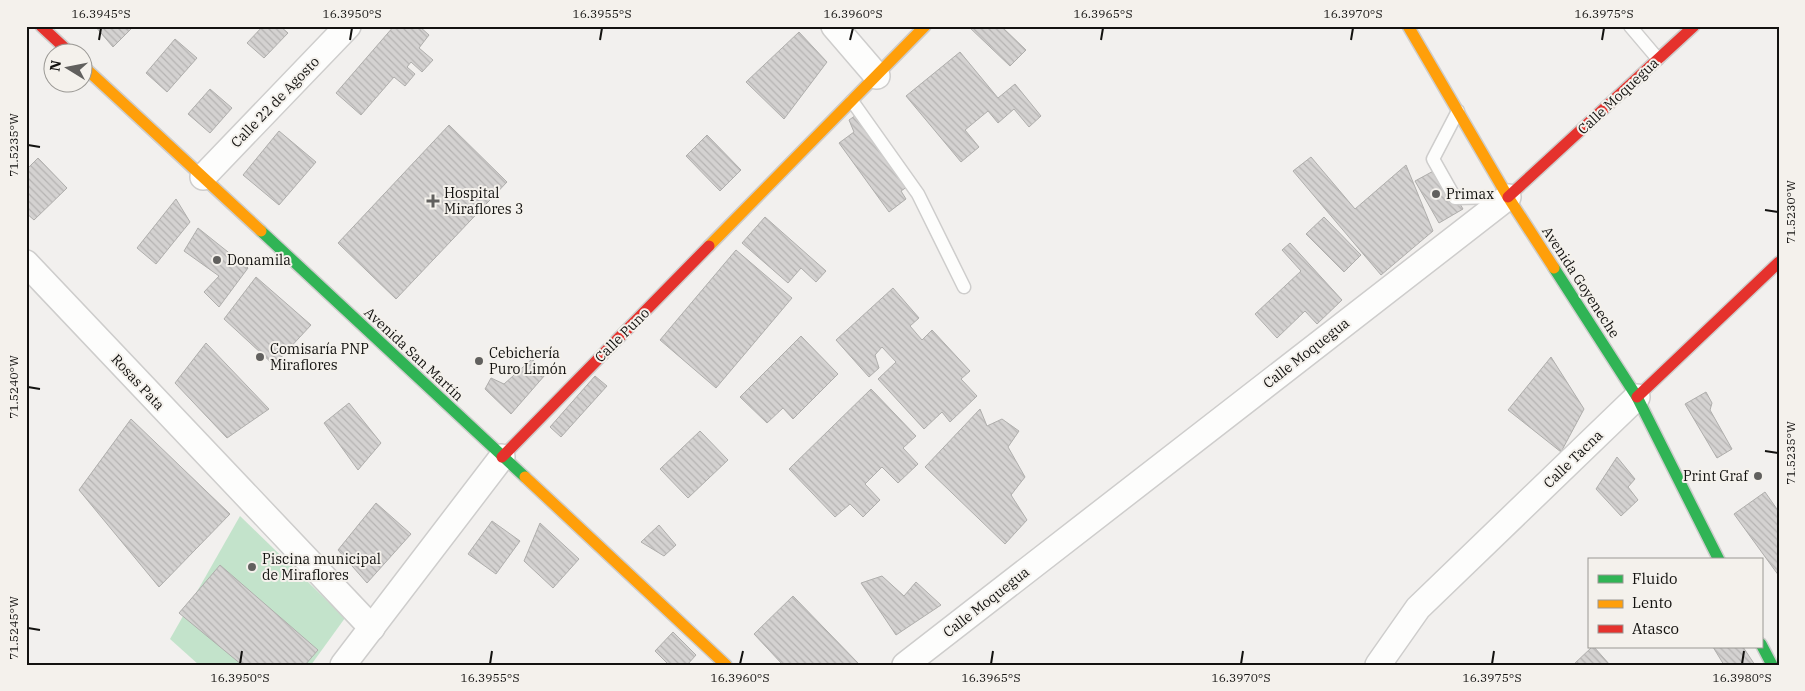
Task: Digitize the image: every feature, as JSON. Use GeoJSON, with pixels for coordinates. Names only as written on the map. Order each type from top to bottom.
{"type":"FeatureCollection","features":[{"type":"Feature","properties":{"kind":"street"},"geometry":{"type":"LineString","coordinates":[[41,26],[58,42]]}},
{"type":"Feature","properties":{"kind":"street","name":"Calle 22 de Agosto"},"geometry":{"type":"LineString","coordinates":[[203,177],[348,26]]}},
{"type":"Feature","properties":{"kind":"street"},"geometry":{"type":"LineString","coordinates":[[834,26],[877,76]]}},
{"type":"Feature","properties":{"kind":"street","name":"Calle Puno"},"geometry":{"type":"LineString","coordinates":[[343,665],[502,457],[924,26]]}},
{"type":"Feature","properties":{"kind":"street","name":"Avenida Goyeneche"},"geometry":{"type":"LineString","coordinates":[[1408,26],[1508,197],[1637,397],[1718,558]]}},
{"type":"Feature","properties":{"kind":"street","name":"Calle Moquegua"},"geometry":{"type":"LineString","coordinates":[[905,665],[1508,197],[1694,26]]}},
{"type":"Feature","properties":{"kind":"street","name":"Avenida San Martín"},"geometry":{"type":"LineString","coordinates":[[92,74],[726,665]]}},
{"type":"Feature","properties":{"kind":"street","name":"Calle Tacna"},"geometry":{"type":"LineString","coordinates":[[1378,665],[1418,608],[1779,262]]}},
{"type":"Feature","properties":{"kind":"street","name":"Rosas Pata"},"geometry":{"type":"LineString","coordinates":[[30,275],[372,628]]}},
{"type":"Feature","properties":{"kind":"street"},"geometry":{"type":"LineString","coordinates":[[1762,646],[1772,665]]}},
{"type":"Feature","properties":{"kind":"lane"},"geometry":{"type":"LineString","coordinates":[[1630,26],[1658,59]]}},
{"type":"Feature","properties":{"kind":"lane"},"geometry":{"type":"LineString","coordinates":[[852,101],[918,194],[964,287]]}},
{"type":"Feature","properties":{"kind":"lane"},"geometry":{"type":"LineString","coordinates":[[1458,111],[1433,159],[1455,198],[1508,197]]}},
{"type":"Feature","properties":{"kind":"green space","name":"Piscina municipal de Miraflores"},"geometry":{"type":"Polygon","coordinates":[[[240,516],[345,618],[311,665],[199,665],[170,639],[240,516]]]}},
{"type":"Feature","properties":{"kind":"building"},"geometry":{"type":"Polygon","coordinates":[[[95,26],[134,26],[113,47],[95,26]]]}},
{"type":"Feature","properties":{"kind":"building"},"geometry":{"type":"Polygon","coordinates":[[[263,26],[280,26],[288,33],[264,58],[247,43],[263,26]]]}},
{"type":"Feature","properties":{"kind":"building"},"geometry":{"type":"Polygon","coordinates":[[[394,26],[419,26],[429,35],[419,48],[433,60],[422,72],[411,62],[407,67],[415,74],[405,86],[394,77],[361,115],[336,93],[394,26]]]}},
{"type":"Feature","properties":{"kind":"building"},"geometry":{"type":"Polygon","coordinates":[[[968,26],[1001,26],[1026,50],[1010,66],[968,26]]]}},
{"type":"Feature","properties":{"kind":"building"},"geometry":{"type":"Polygon","coordinates":[[[799,32],[827,62],[784,119],[746,82],[799,32]]]}},
{"type":"Feature","properties":{"kind":"building"},"geometry":{"type":"Polygon","coordinates":[[[175,39],[197,58],[167,92],[146,73],[175,39]]]}},
{"type":"Feature","properties":{"kind":"building"},"geometry":{"type":"Polygon","coordinates":[[[960,52],[998,98],[1015,84],[1041,116],[1029,127],[1014,109],[998,123],[988,111],[965,130],[979,147],[961,162],[906,96],[960,52]]]}},
{"type":"Feature","properties":{"kind":"building"},"geometry":{"type":"Polygon","coordinates":[[[210,89],[232,108],[210,133],[188,114],[210,89]]]}},
{"type":"Feature","properties":{"kind":"building"},"geometry":{"type":"Polygon","coordinates":[[[862,111],[914,182],[901,191],[906,199],[889,212],[839,143],[854,132],[849,120],[862,111]]]}},
{"type":"Feature","properties":{"kind":"building","name":"Hospital Miraflores 3"},"geometry":{"type":"Polygon","coordinates":[[[449,125],[507,182],[396,299],[338,243],[449,125]]]}},
{"type":"Feature","properties":{"kind":"building"},"geometry":{"type":"Polygon","coordinates":[[[279,131],[316,162],[279,205],[243,175],[279,131]]]}},
{"type":"Feature","properties":{"kind":"building"},"geometry":{"type":"Polygon","coordinates":[[[707,135],[741,170],[720,191],[686,156],[707,135]]]}},
{"type":"Feature","properties":{"kind":"building"},"geometry":{"type":"Polygon","coordinates":[[[1311,157],[1355,209],[1406,165],[1433,231],[1381,275],[1293,171],[1311,157]]]}},
{"type":"Feature","properties":{"kind":"building"},"geometry":{"type":"Polygon","coordinates":[[[38,158],[67,188],[34,220],[26,213],[26,170],[38,158]]]}},
{"type":"Feature","properties":{"kind":"building"},"geometry":{"type":"Polygon","coordinates":[[[1439,168],[1463,209],[1439,223],[1415,181],[1439,168]]]}},
{"type":"Feature","properties":{"kind":"building"},"geometry":{"type":"Polygon","coordinates":[[[176,199],[190,222],[156,264],[137,248],[176,199]]]}},
{"type":"Feature","properties":{"kind":"building"},"geometry":{"type":"Polygon","coordinates":[[[765,217],[826,271],[816,282],[801,268],[788,283],[742,243],[765,217]]]}},
{"type":"Feature","properties":{"kind":"building"},"geometry":{"type":"Polygon","coordinates":[[[1324,217],[1361,255],[1344,272],[1306,234],[1324,217]]]}},
{"type":"Feature","properties":{"kind":"building","name":"Donamila"},"geometry":{"type":"Polygon","coordinates":[[[198,228],[248,268],[219,307],[204,292],[219,276],[184,251],[198,228]]]}},
{"type":"Feature","properties":{"kind":"building"},"geometry":{"type":"Polygon","coordinates":[[[1290,243],[1342,300],[1317,324],[1305,311],[1277,338],[1255,314],[1301,271],[1282,250],[1290,243]]]}},
{"type":"Feature","properties":{"kind":"building"},"geometry":{"type":"Polygon","coordinates":[[[736,250],[792,298],[716,388],[660,340],[736,250]]]}},
{"type":"Feature","properties":{"kind":"building"},"geometry":{"type":"Polygon","coordinates":[[[256,277],[311,325],[274,365],[224,319],[256,277]]]}},
{"type":"Feature","properties":{"kind":"building"},"geometry":{"type":"Polygon","coordinates":[[[893,288],[919,318],[910,326],[922,340],[932,330],[970,371],[961,379],[977,396],[950,422],[942,412],[924,429],[878,379],[896,362],[882,347],[875,355],[879,368],[869,377],[836,340],[893,288]]]}},
{"type":"Feature","properties":{"kind":"building"},"geometry":{"type":"Polygon","coordinates":[[[801,336],[838,374],[793,419],[783,408],[767,423],[740,397],[801,336]]]}},
{"type":"Feature","properties":{"kind":"building"},"geometry":{"type":"Polygon","coordinates":[[[206,343],[269,409],[227,438],[175,383],[206,343]]]}},
{"type":"Feature","properties":{"kind":"building"},"geometry":{"type":"Polygon","coordinates":[[[1551,357],[1584,409],[1561,452],[1508,410],[1551,357]]]}},
{"type":"Feature","properties":{"kind":"building"},"geometry":{"type":"Polygon","coordinates":[[[532,359],[545,375],[511,414],[485,389],[491,378],[504,384],[532,359]]]}},
{"type":"Feature","properties":{"kind":"building"},"geometry":{"type":"Polygon","coordinates":[[[595,376],[607,386],[561,437],[550,427],[595,376]]]}},
{"type":"Feature","properties":{"kind":"building"},"geometry":{"type":"Polygon","coordinates":[[[871,389],[916,436],[903,448],[918,464],[898,483],[882,467],[865,484],[880,500],[863,517],[850,504],[835,517],[789,469],[871,389]]]}},
{"type":"Feature","properties":{"kind":"building"},"geometry":{"type":"Polygon","coordinates":[[[1706,392],[1712,403],[1710,410],[1732,449],[1717,458],[1685,404],[1706,392]]]}},
{"type":"Feature","properties":{"kind":"building"},"geometry":{"type":"Polygon","coordinates":[[[349,403],[381,443],[358,470],[324,423],[349,403]]]}},
{"type":"Feature","properties":{"kind":"building"},"geometry":{"type":"Polygon","coordinates":[[[980,409],[987,426],[1002,419],[1019,431],[1008,447],[1025,477],[1011,495],[1027,520],[1005,544],[925,467],[980,409]]]}},
{"type":"Feature","properties":{"kind":"building"},"geometry":{"type":"Polygon","coordinates":[[[131,419],[230,514],[159,587],[79,490],[131,419]]]}},
{"type":"Feature","properties":{"kind":"building"},"geometry":{"type":"Polygon","coordinates":[[[700,431],[728,460],[688,498],[660,469],[700,431]]]}},
{"type":"Feature","properties":{"kind":"building"},"geometry":{"type":"Polygon","coordinates":[[[1617,457],[1635,479],[1628,487],[1638,500],[1621,516],[1596,489],[1617,457]]]}},
{"type":"Feature","properties":{"kind":"building"},"geometry":{"type":"Polygon","coordinates":[[[1765,492],[1779,512],[1779,576],[1734,514],[1765,492]]]}},
{"type":"Feature","properties":{"kind":"building"},"geometry":{"type":"Polygon","coordinates":[[[376,503],[411,534],[367,583],[338,550],[376,503]]]}},
{"type":"Feature","properties":{"kind":"building"},"geometry":{"type":"Polygon","coordinates":[[[492,521],[520,541],[496,574],[468,554],[492,521]]]}},
{"type":"Feature","properties":{"kind":"building"},"geometry":{"type":"Polygon","coordinates":[[[540,523],[579,559],[553,588],[524,561],[540,523]]]}},
{"type":"Feature","properties":{"kind":"building"},"geometry":{"type":"Polygon","coordinates":[[[659,525],[676,545],[664,556],[641,542],[659,525]]]}},
{"type":"Feature","properties":{"kind":"building"},"geometry":{"type":"Polygon","coordinates":[[[220,565],[318,650],[305,665],[242,665],[179,613],[220,565]]]}},
{"type":"Feature","properties":{"kind":"building"},"geometry":{"type":"Polygon","coordinates":[[[882,576],[904,596],[916,582],[941,605],[896,635],[861,583],[882,576]]]}},
{"type":"Feature","properties":{"kind":"building"},"geometry":{"type":"Polygon","coordinates":[[[793,596],[858,663],[855,665],[783,665],[754,634],[793,596]]]}},
{"type":"Feature","properties":{"kind":"building"},"geometry":{"type":"Polygon","coordinates":[[[673,632],[696,655],[687,665],[669,665],[655,651],[673,632]]]}},
{"type":"Feature","properties":{"kind":"building"},"geometry":{"type":"Polygon","coordinates":[[[1591,648],[1595,648],[1610,665],[1573,665],[1591,648]]]}},
{"type":"Feature","properties":{"kind":"building"},"geometry":{"type":"Polygon","coordinates":[[[1714,648],[1744,648],[1755,665],[1724,665],[1714,648]]]}},
{"type":"Feature","properties":{"kind":"traffic: fast"},"geometry":{"type":"LineString","coordinates":[[261,231],[525,477]]}},
{"type":"Feature","properties":{"kind":"traffic: fast"},"geometry":{"type":"LineString","coordinates":[[1554,268],[1637,397],[1718,558]]}},
{"type":"Feature","properties":{"kind":"traffic: fast"},"geometry":{"type":"LineString","coordinates":[[1762,646],[1772,665]]}},
{"type":"Feature","properties":{"kind":"traffic: slow"},"geometry":{"type":"LineString","coordinates":[[709,246],[925,26]]}},
{"type":"Feature","properties":{"kind":"traffic: slow"},"geometry":{"type":"LineString","coordinates":[[1408,26],[1508,197],[1554,268]]}},
{"type":"Feature","properties":{"kind":"traffic: slow"},"geometry":{"type":"LineString","coordinates":[[92,74],[261,231]]}},
{"type":"Feature","properties":{"kind":"traffic: slow"},"geometry":{"type":"LineString","coordinates":[[525,477],[726,665]]}},
{"type":"Feature","properties":{"kind":"traffic: jam"},"geometry":{"type":"LineString","coordinates":[[41,26],[58,42]]}},
{"type":"Feature","properties":{"kind":"traffic: jam"},"geometry":{"type":"LineString","coordinates":[[1508,197],[1694,26]]}},
{"type":"Feature","properties":{"kind":"traffic: jam"},"geometry":{"type":"LineString","coordinates":[[502,457],[709,246]]}},
{"type":"Feature","properties":{"kind":"traffic: jam"},"geometry":{"type":"LineString","coordinates":[[1637,397],[1779,262]]}},
{"type":"Feature","properties":{"kind":"place","name":"Primax"},"geometry":{"type":"Point","coordinates":[1436,194]}},
{"type":"Feature","properties":{"kind":"place","name":"Hospital Miraflores 3"},"geometry":{"type":"Point","coordinates":[433,201]}},
{"type":"Feature","properties":{"kind":"place","name":"Donamila"},"geometry":{"type":"Point","coordinates":[217,260]}},
{"type":"Feature","properties":{"kind":"place","name":"Comisaría PNP Miraflores"},"geometry":{"type":"Point","coordinates":[260,357]}},
{"type":"Feature","properties":{"kind":"place","name":"Cebichería Puro Limón"},"geometry":{"type":"Point","coordinates":[479,361]}},
{"type":"Feature","properties":{"kind":"place","name":"Print Graf"},"geometry":{"type":"Point","coordinates":[1758,476]}},
{"type":"Feature","properties":{"kind":"place","name":"Piscina municipal de Miraflores"},"geometry":{"type":"Point","coordinates":[252,567]}}]}
